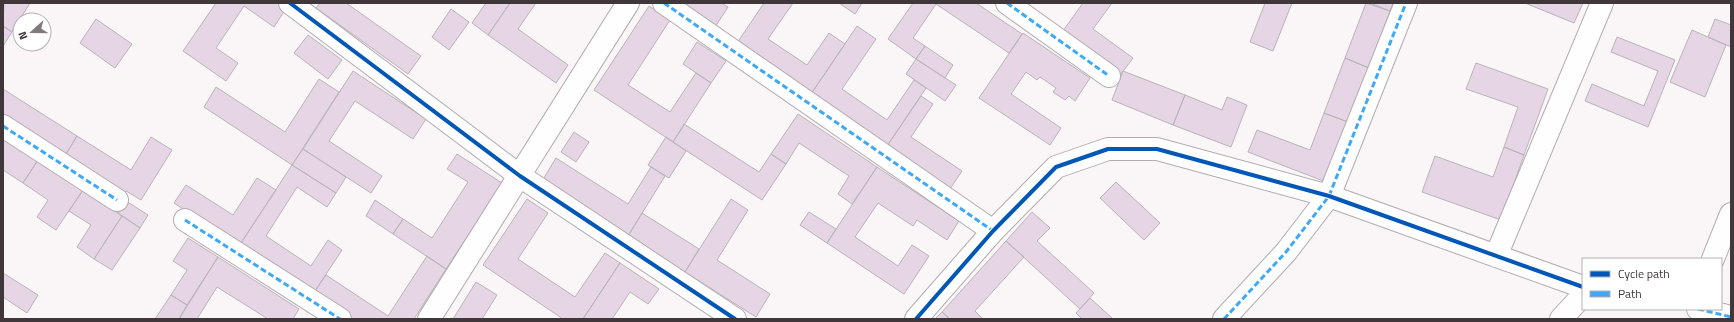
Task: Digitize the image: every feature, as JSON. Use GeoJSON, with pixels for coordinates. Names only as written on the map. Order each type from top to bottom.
{"type":"FeatureCollection","features":[{"type":"Feature","properties":{"kind":"street"},"geometry":{"type":"LineString","coordinates":[[290,3],[520,176],[735,319]]}},
{"type":"Feature","properties":{"kind":"street"},"geometry":{"type":"LineString","coordinates":[[429,319],[628,3]]}},
{"type":"Feature","properties":{"kind":"street"},"geometry":{"type":"LineString","coordinates":[[664,3],[993,231]]}},
{"type":"Feature","properties":{"kind":"street"},"geometry":{"type":"LineString","coordinates":[[1007,3],[1109,76]]}},
{"type":"Feature","properties":{"kind":"street"},"geometry":{"type":"LineString","coordinates":[[1224,319],[1286,252],[1329,196],[1406,3]]}},
{"type":"Feature","properties":{"kind":"street"},"geometry":{"type":"LineString","coordinates":[[1496,256],[1602,3]]}},
{"type":"Feature","properties":{"kind":"street"},"geometry":{"type":"LineString","coordinates":[[3,126],[117,200]]}},
{"type":"Feature","properties":{"kind":"street"},"geometry":{"type":"LineString","coordinates":[[916,319],[993,231],[1056,167],[1108,149],[1157,149],[1329,196],[1582,286]]}},
{"type":"Feature","properties":{"kind":"street"},"geometry":{"type":"LineString","coordinates":[[1713,258],[1731,214]]}},
{"type":"Feature","properties":{"kind":"street"},"geometry":{"type":"LineString","coordinates":[[185,220],[340,319]]}},
{"type":"Feature","properties":{"kind":"street"},"geometry":{"type":"LineString","coordinates":[[1561,319],[1582,296]]}},
{"type":"Feature","properties":{"kind":"street"},"geometry":{"type":"LineString","coordinates":[[1702,310],[1731,317]]}},
{"type":"Feature","properties":{"kind":"building"},"geometry":{"type":"Polygon","coordinates":[[[4,3],[30,3],[24,12],[12,12],[12,32],[3,26],[4,3]]]}},
{"type":"Feature","properties":{"kind":"building"},"geometry":{"type":"Polygon","coordinates":[[[216,3],[281,3],[287,7],[274,27],[244,6],[216,48],[238,63],[226,81],[183,51],[216,3]]]}},
{"type":"Feature","properties":{"kind":"building"},"geometry":{"type":"Polygon","coordinates":[[[320,3],[346,3],[421,56],[408,74],[316,8],[320,3]]]}},
{"type":"Feature","properties":{"kind":"building"},"geometry":{"type":"Polygon","coordinates":[[[486,3],[510,3],[488,35],[472,23],[486,3]]]}},
{"type":"Feature","properties":{"kind":"building"},"geometry":{"type":"Polygon","coordinates":[[[510,3],[536,3],[518,29],[568,65],[556,83],[488,35],[510,3]]]}},
{"type":"Feature","properties":{"kind":"building"},"geometry":{"type":"Polygon","coordinates":[[[677,3],[721,3],[728,7],[715,27],[677,3]]]}},
{"type":"Feature","properties":{"kind":"building"},"geometry":{"type":"Polygon","coordinates":[[[764,3],[793,3],[768,39],[807,65],[829,33],[845,44],[809,97],[735,46],[764,3]]]}},
{"type":"Feature","properties":{"kind":"building"},"geometry":{"type":"Polygon","coordinates":[[[839,3],[862,3],[855,14],[839,3]]]}},
{"type":"Feature","properties":{"kind":"building"},"geometry":{"type":"Polygon","coordinates":[[[913,3],[976,3],[1022,34],[1009,53],[936,4],[913,38],[925,46],[916,59],[888,39],[913,3]]]}},
{"type":"Feature","properties":{"kind":"building"},"geometry":{"type":"Polygon","coordinates":[[[1083,3],[1112,3],[1093,29],[1133,58],[1118,78],[1060,35],[1083,3]]]}},
{"type":"Feature","properties":{"kind":"building"},"geometry":{"type":"Polygon","coordinates":[[[1265,3],[1292,3],[1273,51],[1250,42],[1265,3]]]}},
{"type":"Feature","properties":{"kind":"building"},"geometry":{"type":"Polygon","coordinates":[[[1366,3],[1390,11],[1369,68],[1345,58],[1366,3]]]}},
{"type":"Feature","properties":{"kind":"building"},"geometry":{"type":"Polygon","coordinates":[[[1370,3],[1393,3],[1390,11],[1370,3]]]}},
{"type":"Feature","properties":{"kind":"building"},"geometry":{"type":"Polygon","coordinates":[[[1525,3],[1583,3],[1574,23],[1525,3]]]}},
{"type":"Feature","properties":{"kind":"building"},"geometry":{"type":"Polygon","coordinates":[[[649,6],[670,20],[628,85],[670,112],[696,73],[711,83],[673,142],[594,90],[649,6]]]}},
{"type":"Feature","properties":{"kind":"building"},"geometry":{"type":"Polygon","coordinates":[[[451,9],[469,22],[449,50],[432,37],[451,9]]]}},
{"type":"Feature","properties":{"kind":"building"},"geometry":{"type":"Polygon","coordinates":[[[96,19],[132,44],[115,68],[80,43],[96,19]]]}},
{"type":"Feature","properties":{"kind":"building"},"geometry":{"type":"Polygon","coordinates":[[[1715,19],[1731,25],[1731,47],[1708,37],[1715,19]]]}},
{"type":"Feature","properties":{"kind":"building"},"geometry":{"type":"Polygon","coordinates":[[[3,26],[12,32],[3,46],[3,26]]]}},
{"type":"Feature","properties":{"kind":"building"},"geometry":{"type":"Polygon","coordinates":[[[857,26],[876,39],[842,89],[887,120],[914,80],[926,88],[885,149],[809,97],[857,26]]]}},
{"type":"Feature","properties":{"kind":"building"},"geometry":{"type":"Polygon","coordinates":[[[1692,30],[1726,45],[1705,97],[1670,82],[1692,30]]]}},
{"type":"Feature","properties":{"kind":"building"},"geometry":{"type":"Polygon","coordinates":[[[1023,33],[1090,78],[1075,101],[1069,96],[1065,100],[1053,92],[1056,88],[1040,77],[1037,80],[1026,72],[1011,94],[1061,128],[1050,145],[979,98],[1023,33]]]}},
{"type":"Feature","properties":{"kind":"building"},"geometry":{"type":"Polygon","coordinates":[[[308,35],[342,60],[328,79],[294,53],[308,35]]]}},
{"type":"Feature","properties":{"kind":"building"},"geometry":{"type":"Polygon","coordinates":[[[1617,37],[1675,60],[1648,127],[1585,101],[1592,84],[1644,106],[1658,71],[1611,52],[1617,37]]]}},
{"type":"Feature","properties":{"kind":"building"},"geometry":{"type":"Polygon","coordinates":[[[697,42],[726,61],[711,83],[683,64],[697,42]]]}},
{"type":"Feature","properties":{"kind":"building"},"geometry":{"type":"Polygon","coordinates":[[[925,46],[953,65],[945,78],[916,59],[925,46]]]}},
{"type":"Feature","properties":{"kind":"building"},"geometry":{"type":"Polygon","coordinates":[[[1345,58],[1369,68],[1348,122],[1324,113],[1345,58]]]}},
{"type":"Feature","properties":{"kind":"building"},"geometry":{"type":"Polygon","coordinates":[[[916,59],[956,85],[945,101],[906,74],[916,59]]]}},
{"type":"Feature","properties":{"kind":"building"},"geometry":{"type":"Polygon","coordinates":[[[1476,63],[1548,89],[1524,155],[1504,147],[1518,107],[1466,89],[1476,63]]]}},
{"type":"Feature","properties":{"kind":"building"},"geometry":{"type":"Polygon","coordinates":[[[353,71],[426,119],[413,139],[355,101],[329,141],[382,176],[371,193],[303,149],[353,71]]]}},
{"type":"Feature","properties":{"kind":"building"},"geometry":{"type":"Polygon","coordinates":[[[1123,71],[1185,95],[1173,125],[1112,100],[1123,71]]]}},
{"type":"Feature","properties":{"kind":"building"},"geometry":{"type":"Polygon","coordinates":[[[319,79],[339,92],[292,165],[204,107],[216,87],[285,132],[319,79]]]}},
{"type":"Feature","properties":{"kind":"building"},"geometry":{"type":"Polygon","coordinates":[[[3,89],[77,136],[63,159],[3,121],[3,89]]]}},
{"type":"Feature","properties":{"kind":"building"},"geometry":{"type":"Polygon","coordinates":[[[1185,95],[1222,110],[1227,97],[1247,105],[1231,147],[1173,125],[1185,95]]]}},
{"type":"Feature","properties":{"kind":"building"},"geometry":{"type":"Polygon","coordinates":[[[921,96],[933,104],[911,137],[962,171],[948,192],[885,149],[921,96]]]}},
{"type":"Feature","properties":{"kind":"building"},"geometry":{"type":"Polygon","coordinates":[[[1324,113],[1348,122],[1326,182],[1248,152],[1257,130],[1310,150],[1324,113]]]}},
{"type":"Feature","properties":{"kind":"building"},"geometry":{"type":"Polygon","coordinates":[[[798,114],[877,167],[852,204],[838,194],[849,176],[799,143],[786,164],[771,154],[798,114]]]}},
{"type":"Feature","properties":{"kind":"building"},"geometry":{"type":"Polygon","coordinates":[[[684,124],[759,172],[771,154],[786,164],[762,200],[673,142],[684,124]]]}},
{"type":"Feature","properties":{"kind":"building"},"geometry":{"type":"Polygon","coordinates":[[[574,132],[589,142],[576,162],[561,152],[574,132]]]}},
{"type":"Feature","properties":{"kind":"building"},"geometry":{"type":"Polygon","coordinates":[[[77,136],[131,170],[151,137],[172,150],[141,200],[126,191],[123,196],[63,159],[77,136]]]}},
{"type":"Feature","properties":{"kind":"building"},"geometry":{"type":"Polygon","coordinates":[[[3,137],[38,160],[23,183],[3,170],[3,137]]]}},
{"type":"Feature","properties":{"kind":"building"},"geometry":{"type":"Polygon","coordinates":[[[666,137],[686,151],[669,178],[648,165],[666,137]]]}},
{"type":"Feature","properties":{"kind":"building"},"geometry":{"type":"Polygon","coordinates":[[[1504,147],[1524,155],[1501,220],[1422,192],[1435,156],[1493,177],[1504,147]]]}},
{"type":"Feature","properties":{"kind":"building"},"geometry":{"type":"Polygon","coordinates":[[[303,149],[346,177],[336,193],[292,165],[303,149]]]}},
{"type":"Feature","properties":{"kind":"building"},"geometry":{"type":"Polygon","coordinates":[[[457,154],[502,183],[446,269],[393,234],[403,219],[432,238],[468,182],[447,169],[457,154]]]}},
{"type":"Feature","properties":{"kind":"building"},"geometry":{"type":"Polygon","coordinates":[[[556,158],[628,204],[651,167],[665,176],[628,236],[542,181],[556,158]]]}},
{"type":"Feature","properties":{"kind":"building"},"geometry":{"type":"Polygon","coordinates":[[[38,160],[83,190],[56,230],[37,217],[48,200],[23,183],[38,160]]]}},
{"type":"Feature","properties":{"kind":"building"},"geometry":{"type":"Polygon","coordinates":[[[292,165],[336,193],[327,207],[297,187],[266,236],[311,266],[328,240],[342,250],[313,294],[239,246],[292,165]]]}},
{"type":"Feature","properties":{"kind":"building"},"geometry":{"type":"Polygon","coordinates":[[[877,167],[959,221],[947,240],[917,220],[913,226],[878,203],[855,237],[898,266],[912,245],[929,256],[904,294],[827,243],[877,167]]]}},
{"type":"Feature","properties":{"kind":"building"},"geometry":{"type":"Polygon","coordinates":[[[257,178],[276,190],[239,246],[174,203],[186,185],[233,215],[257,178]]]}},
{"type":"Feature","properties":{"kind":"building"},"geometry":{"type":"Polygon","coordinates":[[[1116,182],[1160,223],[1144,240],[1100,198],[1116,182]]]}},
{"type":"Feature","properties":{"kind":"building"},"geometry":{"type":"Polygon","coordinates":[[[83,190],[122,216],[94,259],[77,247],[91,225],[69,211],[83,190]]]}},
{"type":"Feature","properties":{"kind":"building"},"geometry":{"type":"Polygon","coordinates":[[[527,199],[548,213],[518,259],[575,297],[605,253],[620,263],[583,319],[563,319],[483,265],[527,199]]]}},
{"type":"Feature","properties":{"kind":"building"},"geometry":{"type":"Polygon","coordinates":[[[731,199],[748,210],[717,260],[770,294],[756,317],[685,272],[731,199]]]}},
{"type":"Feature","properties":{"kind":"building"},"geometry":{"type":"Polygon","coordinates":[[[375,200],[403,219],[393,234],[366,216],[375,200]]]}},
{"type":"Feature","properties":{"kind":"building"},"geometry":{"type":"Polygon","coordinates":[[[126,201],[148,215],[140,228],[118,213],[126,201]]]}},
{"type":"Feature","properties":{"kind":"building"},"geometry":{"type":"Polygon","coordinates":[[[809,212],[836,229],[827,243],[800,225],[809,212]]]}},
{"type":"Feature","properties":{"kind":"building"},"geometry":{"type":"Polygon","coordinates":[[[1032,212],[1050,228],[1037,241],[1094,293],[1080,309],[1006,241],[1032,212]]]}},
{"type":"Feature","properties":{"kind":"building"},"geometry":{"type":"Polygon","coordinates":[[[642,213],[699,249],[685,272],[628,236],[642,213]]]}},
{"type":"Feature","properties":{"kind":"building"},"geometry":{"type":"Polygon","coordinates":[[[122,216],[140,228],[112,270],[94,259],[122,216]]]}},
{"type":"Feature","properties":{"kind":"building"},"geometry":{"type":"Polygon","coordinates":[[[188,238],[218,257],[187,305],[171,295],[187,270],[173,261],[188,238]]]}},
{"type":"Feature","properties":{"kind":"building"},"geometry":{"type":"Polygon","coordinates":[[[1006,241],[1024,257],[975,311],[983,319],[950,319],[942,312],[1006,241]]]}},
{"type":"Feature","properties":{"kind":"building"},"geometry":{"type":"Polygon","coordinates":[[[427,256],[446,269],[414,319],[351,319],[313,294],[326,275],[388,316],[427,256]]]}},
{"type":"Feature","properties":{"kind":"building"},"geometry":{"type":"Polygon","coordinates":[[[218,257],[299,309],[293,319],[268,319],[217,287],[197,319],[179,319],[218,257]]]}},
{"type":"Feature","properties":{"kind":"building"},"geometry":{"type":"Polygon","coordinates":[[[620,263],[659,289],[648,304],[630,292],[612,319],[583,319],[620,263]]]}},
{"type":"Feature","properties":{"kind":"building"},"geometry":{"type":"Polygon","coordinates":[[[3,273],[38,295],[27,313],[3,297],[3,273]]]}},
{"type":"Feature","properties":{"kind":"building"},"geometry":{"type":"Polygon","coordinates":[[[476,282],[497,295],[482,319],[453,319],[476,282]]]}},
{"type":"Feature","properties":{"kind":"building"},"geometry":{"type":"Polygon","coordinates":[[[171,295],[187,305],[179,319],[155,319],[171,295]]]}},
{"type":"Feature","properties":{"kind":"building"},"geometry":{"type":"Polygon","coordinates":[[[1090,298],[1113,319],[1082,319],[1076,313],[1090,298]]]}},
{"type":"Feature","properties":{"kind":"building"},"geometry":{"type":"Polygon","coordinates":[[[942,312],[950,319],[935,319],[942,312]]]}},
{"type":"Feature","properties":{"kind":"marked path"},"geometry":{"type":"LineString","coordinates":[[664,3],[993,231]]}},
{"type":"Feature","properties":{"kind":"marked path"},"geometry":{"type":"LineString","coordinates":[[1007,3],[1109,76]]}},
{"type":"Feature","properties":{"kind":"marked path"},"geometry":{"type":"LineString","coordinates":[[1224,319],[1286,252],[1329,196],[1406,3]]}},
{"type":"Feature","properties":{"kind":"marked path"},"geometry":{"type":"LineString","coordinates":[[3,126],[117,200]]}},
{"type":"Feature","properties":{"kind":"marked path"},"geometry":{"type":"LineString","coordinates":[[185,220],[340,319]]}},
{"type":"Feature","properties":{"kind":"marked path"},"geometry":{"type":"LineString","coordinates":[[1702,310],[1731,317]]}},
{"type":"Feature","properties":{"kind":"cycle path"},"geometry":{"type":"LineString","coordinates":[[290,3],[520,176],[735,319]]}},
{"type":"Feature","properties":{"kind":"cycle path"},"geometry":{"type":"LineString","coordinates":[[916,319],[993,231],[1056,167],[1108,149],[1157,149],[1329,196],[1582,287]]}}]}
